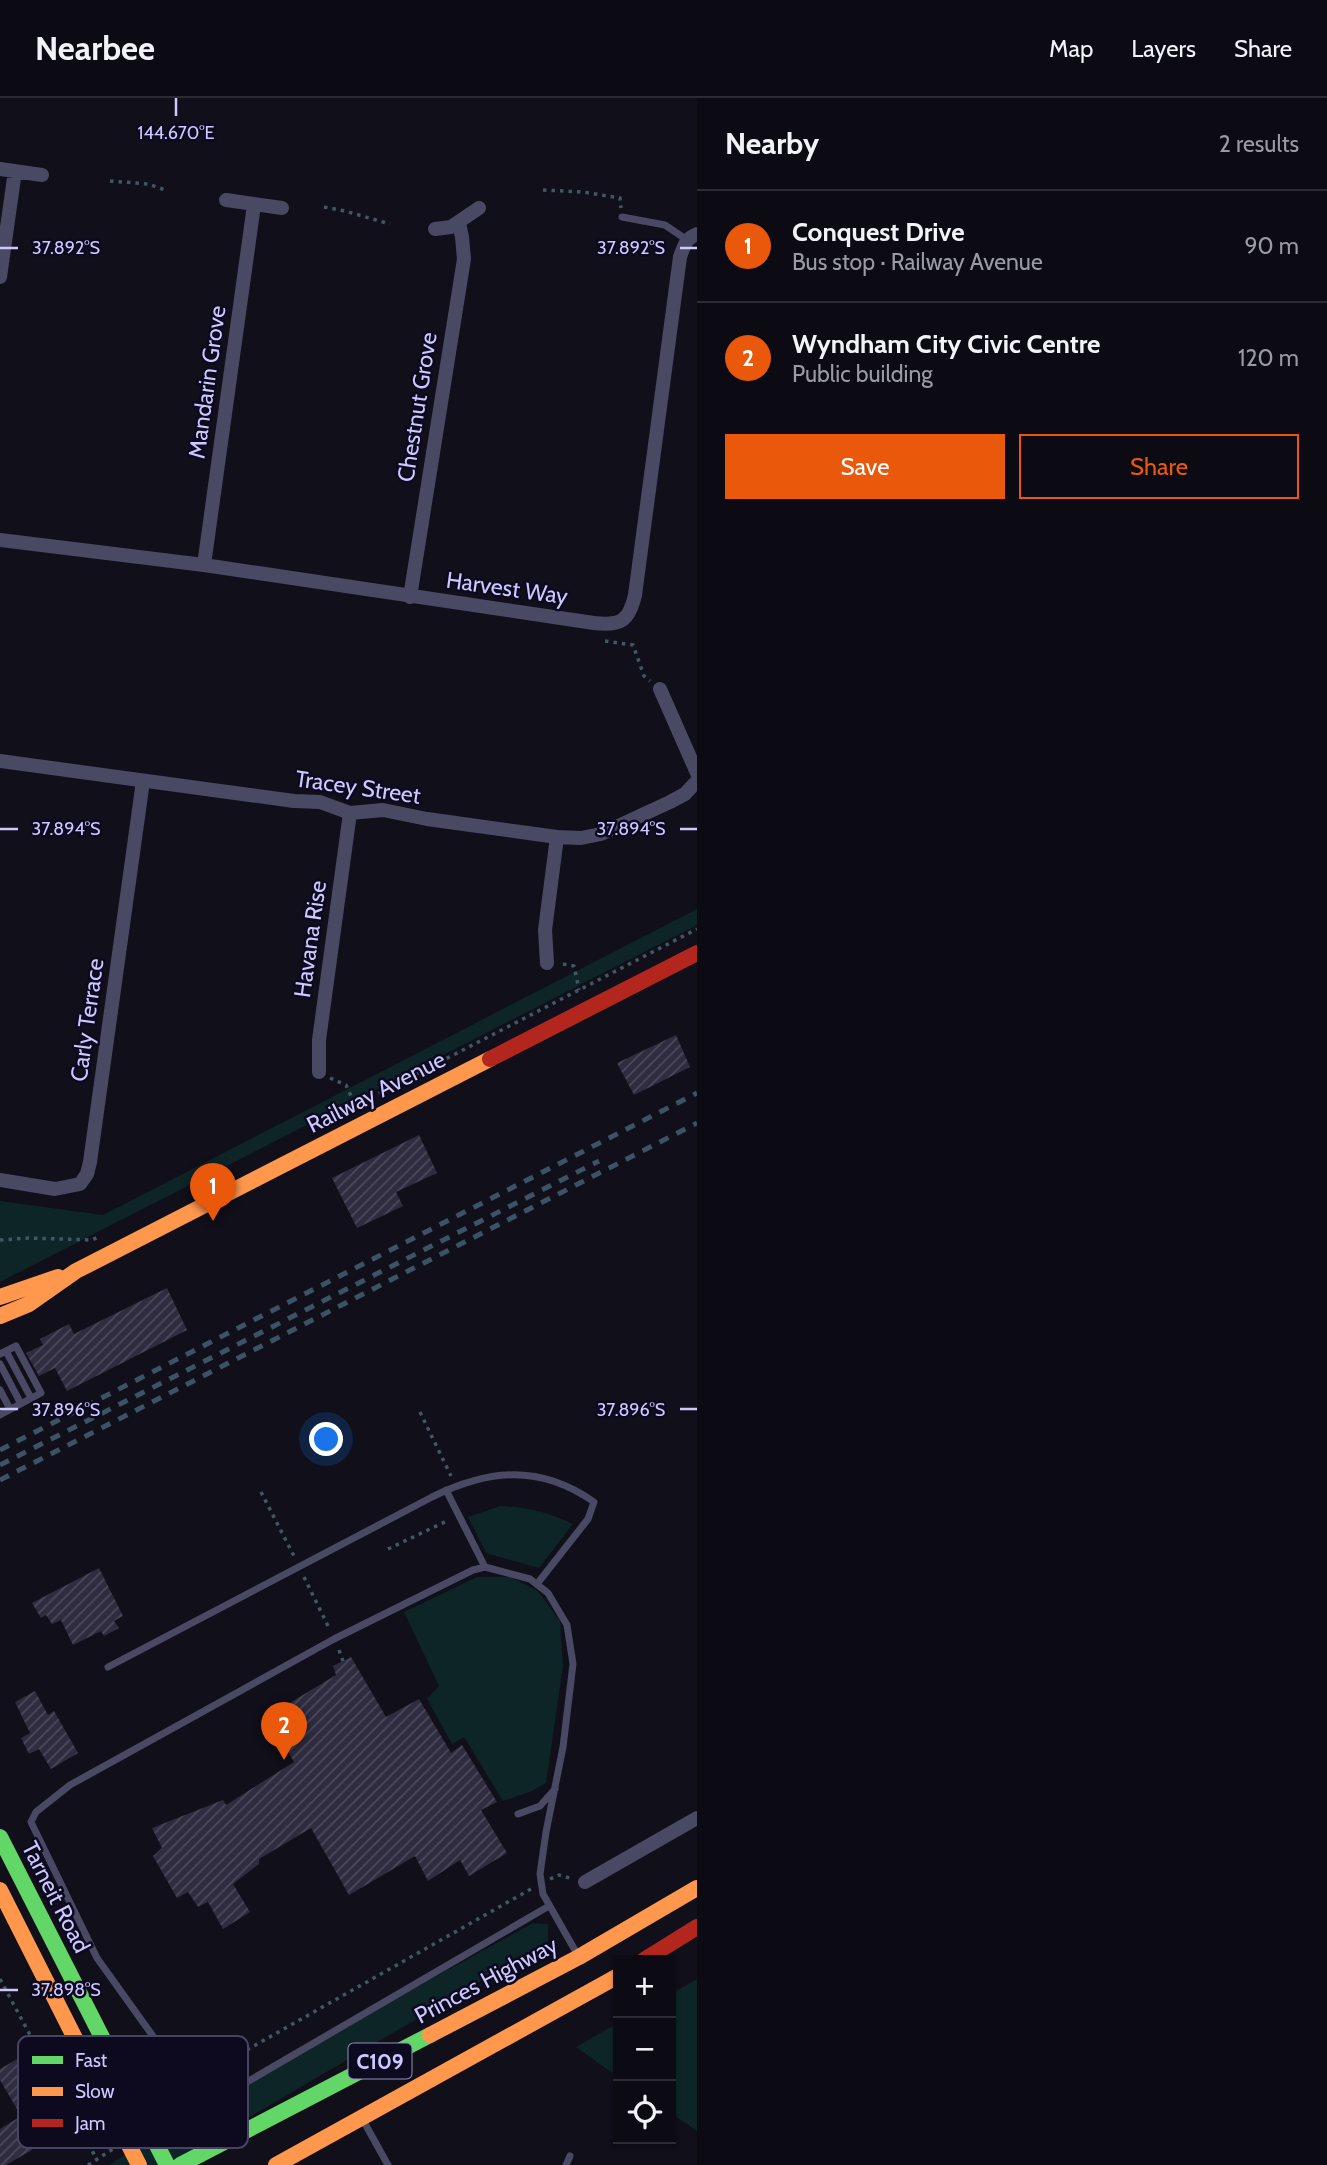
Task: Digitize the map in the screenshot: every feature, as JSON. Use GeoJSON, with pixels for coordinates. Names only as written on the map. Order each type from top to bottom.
{"type":"FeatureCollection","features":[{"type":"Feature","properties":{"kind":"main road","name":"Railway Avenue"},"geometry":{"type":"LineString","coordinates":[[0,1316],[29,1304],[76,1271],[697,953]]}},
{"type":"Feature","properties":{"kind":"main road","name":"Railway Avenue"},"geometry":{"type":"LineString","coordinates":[[0,1297],[76,1271]]}},
{"type":"Feature","properties":{"kind":"main road","name":"Tarneit Road"},"geometry":{"type":"LineString","coordinates":[[0,1837],[101,2036]]}},
{"type":"Feature","properties":{"kind":"main road","name":"Princes Highway"},"geometry":{"type":"LineString","coordinates":[[276,2165],[362,2118],[590,1972],[697,1888]]}},
{"type":"Feature","properties":{"kind":"main road","name":"Tarneit Road"},"geometry":{"type":"LineString","coordinates":[[0,1890],[74,2036]]}},
{"type":"Feature","properties":{"kind":"main road"},"geometry":{"type":"LineString","coordinates":[[651,1955],[697,1927]]}},
{"type":"Feature","properties":{"kind":"main road","name":"Princes Highway"},"geometry":{"type":"LineString","coordinates":[[248,2133],[590,1972],[613,1975]]}},
{"type":"Feature","properties":{"kind":"main road","name":"Tarneit Road"},"geometry":{"type":"LineString","coordinates":[[130,2148],[139,2165]]}},
{"type":"Feature","properties":{"kind":"main road","name":"Tarneit Road"},"geometry":{"type":"LineString","coordinates":[[158,2148],[167,2165]]}},
{"type":"Feature","properties":{"kind":"main road","name":"Princes Highway"},"geometry":{"type":"LineString","coordinates":[[180,2165],[216,2148]]}},
{"type":"Feature","properties":{"kind":"street"},"geometry":{"type":"LineString","coordinates":[[0,277],[8,170],[42,176]]}},
{"type":"Feature","properties":{"kind":"street"},"geometry":{"type":"LineString","coordinates":[[226,200],[282,208]]}},
{"type":"Feature","properties":{"kind":"street","name":"Mandarin Grove"},"geometry":{"type":"LineString","coordinates":[[204,565],[254,205]]}},
{"type":"Feature","properties":{"kind":"street"},"geometry":{"type":"LineString","coordinates":[[435,229],[459,223],[479,208]]}},
{"type":"Feature","properties":{"kind":"street","name":"Chestnut Grove"},"geometry":{"type":"LineString","coordinates":[[411,597],[464,259],[459,223]]}},
{"type":"Feature","properties":{"kind":"street","name":"Harvest Way"},"geometry":{"type":"LineString","coordinates":[[0,540],[204,565],[594,623],[605,624],[622,620],[628,616],[635,595],[680,257],[692,237]]}},
{"type":"Feature","properties":{"kind":"street"},"geometry":{"type":"LineString","coordinates":[[660,689],[697,773]]}},
{"type":"Feature","properties":{"kind":"street","name":"Tracey Street"},"geometry":{"type":"LineString","coordinates":[[0,761],[294,801],[320,802],[350,813],[383,810],[427,819],[580,838],[601,834],[670,802],[685,794],[697,781]]}},
{"type":"Feature","properties":{"kind":"street","name":"Carly Terrace"},"geometry":{"type":"LineString","coordinates":[[0,1180],[55,1189],[80,1184],[86,1174],[90,1162],[143,780]]}},
{"type":"Feature","properties":{"kind":"street","name":"Havana Rise"},"geometry":{"type":"LineString","coordinates":[[319,1072],[319,1040],[350,813]]}},
{"type":"Feature","properties":{"kind":"street"},"geometry":{"type":"LineString","coordinates":[[547,963],[545,930],[557,837]]}},
{"type":"Feature","properties":{"kind":"street"},"geometry":{"type":"LineString","coordinates":[[585,1882],[697,1818]]}},
{"type":"Feature","properties":{"kind":"lane","name":"Harvest Way"},"geometry":{"type":"LineString","coordinates":[[622,217],[665,225],[692,237]]}},
{"type":"Feature","properties":{"kind":"lane"},"geometry":{"type":"LineString","coordinates":[[0,1415],[41,1393],[16,1346],[3,1352]]}},
{"type":"Feature","properties":{"kind":"lane"},"geometry":{"type":"LineString","coordinates":[[0,1364],[21,1404]]}},
{"type":"Feature","properties":{"kind":"lane"},"geometry":{"type":"LineString","coordinates":[[0,1390],[10,1409]]}},
{"type":"Feature","properties":{"kind":"lane"},"geometry":{"type":"LineString","coordinates":[[108,1667],[446,1490],[481,1477],[524,1474],[551,1479],[577,1490],[594,1502],[588,1519],[537,1584]]}},
{"type":"Feature","properties":{"kind":"lane"},"geometry":{"type":"LineString","coordinates":[[446,1490],[485,1567]]}},
{"type":"Feature","properties":{"kind":"lane"},"geometry":{"type":"LineString","coordinates":[[153,2036],[97,1958],[31,1822],[36,1812],[70,1786],[334,1639],[434,1588],[485,1567],[530,1579],[548,1593],[567,1625],[573,1664],[540,1874],[543,1894],[549,1906],[590,1972]]}},
{"type":"Feature","properties":{"kind":"lane"},"geometry":{"type":"LineString","coordinates":[[518,1814],[540,1805],[555,1788]]}},
{"type":"Feature","properties":{"kind":"lane"},"geometry":{"type":"LineString","coordinates":[[248,2081],[549,1906]]}},
{"type":"Feature","properties":{"kind":"lane"},"geometry":{"type":"LineString","coordinates":[[362,2118],[388,2165]]}},
{"type":"Feature","properties":{"kind":"lane"},"geometry":{"type":"LineString","coordinates":[[566,2165],[570,2156]]}},
{"type":"Feature","properties":{"kind":"path"},"geometry":{"type":"LineString","coordinates":[[110,181],[148,184],[169,191]]}},
{"type":"Feature","properties":{"kind":"path"},"geometry":{"type":"LineString","coordinates":[[543,190],[583,192],[620,198],[622,217]]}},
{"type":"Feature","properties":{"kind":"path"},"geometry":{"type":"LineString","coordinates":[[324,207],[390,224]]}},
{"type":"Feature","properties":{"kind":"path"},"geometry":{"type":"LineString","coordinates":[[594,623],[591,639],[633,645],[644,676],[660,689]]}},
{"type":"Feature","properties":{"kind":"path"},"geometry":{"type":"LineString","coordinates":[[331,1118],[697,929]]}},
{"type":"Feature","properties":{"kind":"path"},"geometry":{"type":"LineString","coordinates":[[547,963],[574,965],[579,990]]}},
{"type":"Feature","properties":{"kind":"path"},"geometry":{"type":"LineString","coordinates":[[319,1072],[346,1085],[355,1105]]}},
{"type":"Feature","properties":{"kind":"path"},"geometry":{"type":"LineString","coordinates":[[0,1240],[92,1240],[102,1236]]}},
{"type":"Feature","properties":{"kind":"path"},"geometry":{"type":"LineString","coordinates":[[248,2049],[541,1883],[559,1875],[585,1882]]}},
{"type":"Feature","properties":{"kind":"path"},"geometry":{"type":"LineString","coordinates":[[0,1979],[30,2036]]}},
{"type":"Feature","properties":{"kind":"path"},"geometry":{"type":"LineString","coordinates":[[88,2165],[95,2159],[89,2148]]}},
{"type":"Feature","properties":{"kind":"green space"},"geometry":{"type":"Polygon","coordinates":[[[697,909],[697,925],[0,1282],[0,1201],[103,1215],[697,909]]]}},
{"type":"Feature","properties":{"kind":"green space"},"geometry":{"type":"Polygon","coordinates":[[[500,1506],[538,1511],[573,1524],[539,1568],[486,1553],[468,1517],[500,1506]]]}},
{"type":"Feature","properties":{"kind":"green space"},"geometry":{"type":"Polygon","coordinates":[[[477,1577],[510,1577],[538,1591],[560,1621],[563,1666],[546,1783],[503,1801],[464,1737],[452,1744],[427,1699],[439,1686],[404,1612],[477,1577]]]}},
{"type":"Feature","properties":{"kind":"green space"},"geometry":{"type":"Polygon","coordinates":[[[533,1923],[548,1924],[548,1942],[248,2118],[248,2080],[533,1923]]]}},
{"type":"Feature","properties":{"kind":"green space"},"geometry":{"type":"Polygon","coordinates":[[[697,1979],[697,2131],[676,2116],[676,1991],[697,1979]]]}},
{"type":"Feature","properties":{"kind":"green space"},"geometry":{"type":"Polygon","coordinates":[[[613,2026],[613,2073],[576,2047],[613,2026]]]}},
{"type":"Feature","properties":{"kind":"green space"},"geometry":{"type":"Polygon","coordinates":[[[135,2148],[197,2148],[168,2165],[109,2165],[135,2148]]]}},
{"type":"Feature","properties":{"kind":"building"},"geometry":{"type":"Polygon","coordinates":[[[676,1035],[690,1067],[634,1095],[617,1063],[676,1035]]]}},
{"type":"Feature","properties":{"kind":"building"},"geometry":{"type":"Polygon","coordinates":[[[419,1135],[437,1173],[396,1192],[403,1206],[357,1228],[332,1178],[419,1135]]]}},
{"type":"Feature","properties":{"kind":"building"},"geometry":{"type":"Polygon","coordinates":[[[167,1288],[187,1330],[67,1391],[55,1368],[39,1376],[26,1353],[43,1345],[40,1339],[69,1324],[74,1334],[167,1288]]]}},
{"type":"Feature","properties":{"kind":"building"},"geometry":{"type":"Polygon","coordinates":[[[99,1568],[123,1616],[114,1621],[119,1628],[104,1636],[101,1631],[73,1645],[61,1620],[52,1624],[46,1615],[41,1618],[32,1603],[99,1568]]]}},
{"type":"Feature","properties":{"kind":"building"},"geometry":{"type":"Polygon","coordinates":[[[351,1657],[386,1717],[419,1699],[451,1753],[462,1745],[497,1802],[481,1810],[507,1853],[469,1876],[460,1860],[428,1881],[415,1856],[349,1895],[311,1828],[259,1859],[259,1864],[233,1884],[250,1912],[223,1929],[208,1902],[198,1907],[188,1892],[177,1898],[153,1856],[162,1848],[152,1828],[223,1800],[226,1805],[294,1762],[268,1716],[336,1675],[333,1666],[351,1657]]]}},
{"type":"Feature","properties":{"kind":"building"},"geometry":{"type":"Polygon","coordinates":[[[35,1691],[48,1715],[54,1711],[78,1753],[51,1769],[39,1749],[29,1754],[21,1738],[30,1733],[15,1702],[35,1691]]]}},
{"type":"Feature","properties":{"kind":"building"},"geometry":{"type":"Polygon","coordinates":[[[18,2058],[18,2111],[0,2080],[0,2069],[18,2058]]]}},
{"type":"Feature","properties":{"kind":"building"},"geometry":{"type":"Polygon","coordinates":[[[18,2118],[18,2148],[32,2150],[6,2165],[0,2165],[0,2129],[18,2118]]]}},
{"type":"Feature","properties":{"kind":"railway"},"geometry":{"type":"LineString","coordinates":[[0,1450],[697,1093]]}},
{"type":"Feature","properties":{"kind":"railway"},"geometry":{"type":"LineString","coordinates":[[0,1480],[697,1123]]}},
{"type":"Feature","properties":{"kind":"railway"},"geometry":{"type":"LineString","coordinates":[[0,1465],[599,1161]]}},
{"type":"Feature","properties":{"kind":"traffic: fast"},"geometry":{"type":"LineString","coordinates":[[0,1837],[101,2036]]}},
{"type":"Feature","properties":{"kind":"traffic: fast"},"geometry":{"type":"LineString","coordinates":[[248,2130],[430,2035]]}},
{"type":"Feature","properties":{"kind":"traffic: fast"},"geometry":{"type":"LineString","coordinates":[[158,2148],[167,2165]]}},
{"type":"Feature","properties":{"kind":"traffic: fast"},"geometry":{"type":"LineString","coordinates":[[180,2165],[213,2148]]}},
{"type":"Feature","properties":{"kind":"traffic: slow"},"geometry":{"type":"LineString","coordinates":[[0,1316],[29,1304],[76,1271],[490,1059]]}},
{"type":"Feature","properties":{"kind":"traffic: slow"},"geometry":{"type":"LineString","coordinates":[[0,1297],[58,1277]]}},
{"type":"Feature","properties":{"kind":"traffic: slow"},"geometry":{"type":"LineString","coordinates":[[430,2035],[579,1957],[697,1888]]}},
{"type":"Feature","properties":{"kind":"traffic: slow"},"geometry":{"type":"LineString","coordinates":[[0,1890],[74,2036]]}},
{"type":"Feature","properties":{"kind":"traffic: slow"},"geometry":{"type":"LineString","coordinates":[[276,2165],[613,1979]]}},
{"type":"Feature","properties":{"kind":"traffic: slow"},"geometry":{"type":"LineString","coordinates":[[130,2148],[139,2165]]}},
{"type":"Feature","properties":{"kind":"traffic: jam"},"geometry":{"type":"LineString","coordinates":[[490,1059],[697,953]]}},
{"type":"Feature","properties":{"kind":"traffic: jam"},"geometry":{"type":"LineString","coordinates":[[652,1955],[697,1927]]}},
{"type":"Feature","properties":{"kind":"place","name":"Conquest Drive"},"geometry":{"type":"Point","coordinates":[213,1221]}},
{"type":"Feature","properties":{"kind":"place","name":"Wyndham City Civic Centre"},"geometry":{"type":"Point","coordinates":[284,1760]}}]}
